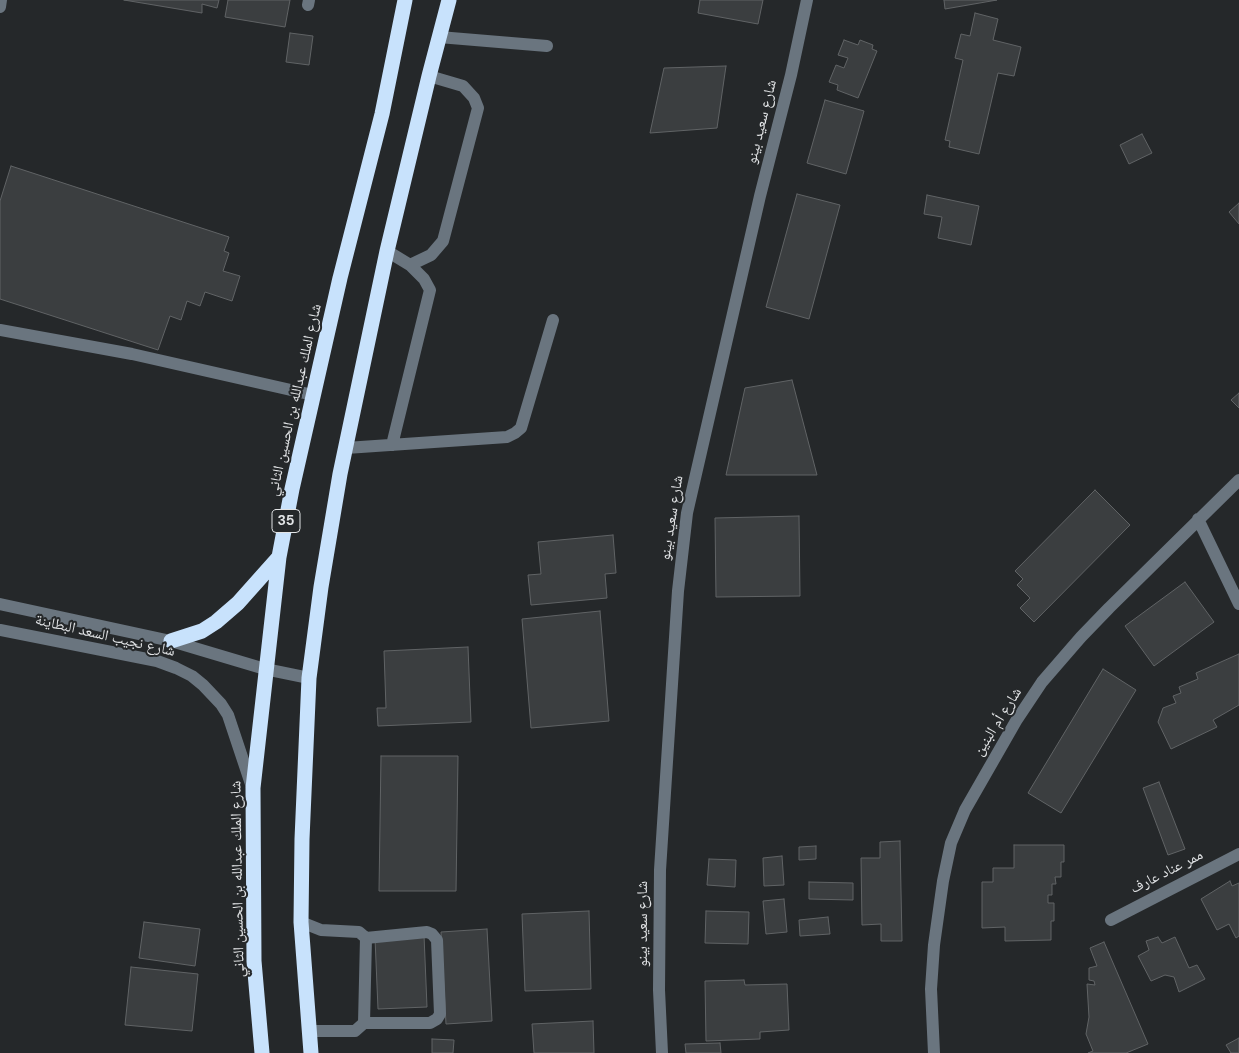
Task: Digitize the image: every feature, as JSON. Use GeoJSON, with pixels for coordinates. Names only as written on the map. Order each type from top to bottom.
{"type":"FeatureCollection","features":[{"type":"Feature","properties":{"kind":"highway","name":"شارع الملك عبدالله بن الحسين الثاني"},"geometry":{"type":"LineString","coordinates":[[262,1053],[254,961],[253,788],[278,557],[340,278],[382,114],[405,0]]}},
{"type":"Feature","properties":{"kind":"highway"},"geometry":{"type":"LineString","coordinates":[[311,1053],[301,922],[302,839],[309,678],[321,587],[346,448],[387,252],[448,0]]}},
{"type":"Feature","properties":{"kind":"highway"},"geometry":{"type":"LineString","coordinates":[[171,641],[202,631],[220,619],[238,603],[278,557]]}},
{"type":"Feature","properties":{"kind":"street"},"geometry":{"type":"LineString","coordinates":[[0,7],[2,0]]}},
{"type":"Feature","properties":{"kind":"street","name":"شارع سعيد بينو"},"geometry":{"type":"LineString","coordinates":[[662,1053],[660,870],[678,590],[687,512],[760,196],[791,75],[807,0]]}},
{"type":"Feature","properties":{"kind":"street"},"geometry":{"type":"LineString","coordinates":[[439,37],[547,46]]}},
{"type":"Feature","properties":{"kind":"street"},"geometry":{"type":"LineString","coordinates":[[410,265],[431,255],[443,241],[478,108],[474,98],[463,86],[429,76]]}},
{"type":"Feature","properties":{"kind":"street"},"geometry":{"type":"LineString","coordinates":[[387,252],[410,265],[424,279],[430,290],[392,445]]}},
{"type":"Feature","properties":{"kind":"street"},"geometry":{"type":"LineString","coordinates":[[346,448],[507,437],[515,434],[521,428],[552,320]]}},
{"type":"Feature","properties":{"kind":"street"},"geometry":{"type":"LineString","coordinates":[[0,330],[132,354],[313,395]]}},
{"type":"Feature","properties":{"kind":"street","name":"شارع أم البنين"},"geometry":{"type":"LineString","coordinates":[[934,1053],[931,989],[934,945],[943,881],[951,843],[965,810],[1016,722],[1042,682],[1086,631],[1239,480]]}},
{"type":"Feature","properties":{"kind":"street"},"geometry":{"type":"LineString","coordinates":[[1198,519],[1239,604]]}},
{"type":"Feature","properties":{"kind":"street","name":"شارع نجيب السعد البطاينة"},"geometry":{"type":"LineString","coordinates":[[0,604],[171,641],[265,669],[309,678]]}},
{"type":"Feature","properties":{"kind":"street","name":"شارع نجيب السعد البطاينة"},"geometry":{"type":"LineString","coordinates":[[0,630],[157,661],[192,676],[221,704],[228,715],[253,788]]}},
{"type":"Feature","properties":{"kind":"street","name":"ممر عناد عارف"},"geometry":{"type":"LineString","coordinates":[[1111,920],[1239,854]]}},
{"type":"Feature","properties":{"kind":"street"},"geometry":{"type":"LineString","coordinates":[[301,922],[320,930],[359,932],[366,938],[427,932],[432,934],[437,940],[440,1014],[437,1019],[430,1023],[364,1023],[355,1031],[309,1031]]}},
{"type":"Feature","properties":{"kind":"street"},"geometry":{"type":"LineString","coordinates":[[364,1023],[366,938]]}},
{"type":"Feature","properties":{"kind":"building"},"geometry":{"type":"Polygon","coordinates":[[[124,0],[219,0],[217,8],[202,4],[202,13],[124,0]]]}},
{"type":"Feature","properties":{"kind":"building"},"geometry":{"type":"Polygon","coordinates":[[[228,0],[290,0],[285,27],[225,17],[228,0]]]}},
{"type":"Feature","properties":{"kind":"building"},"geometry":{"type":"Polygon","coordinates":[[[700,0],[763,0],[758,24],[698,13],[700,0]]]}},
{"type":"Feature","properties":{"kind":"building"},"geometry":{"type":"Polygon","coordinates":[[[944,0],[997,0],[945,9],[944,0]]]}},
{"type":"Feature","properties":{"kind":"building"},"geometry":{"type":"Polygon","coordinates":[[[975,13],[998,19],[993,40],[1021,47],[1014,76],[998,73],[979,154],[949,147],[950,141],[945,140],[963,60],[955,58],[961,34],[970,36],[975,13]]]}},
{"type":"Feature","properties":{"kind":"building"},"geometry":{"type":"Polygon","coordinates":[[[290,33],[313,36],[309,65],[286,62],[290,33]]]}},
{"type":"Feature","properties":{"kind":"building"},"geometry":{"type":"Polygon","coordinates":[[[844,40],[858,45],[860,40],[873,45],[872,49],[877,51],[858,98],[837,90],[838,85],[829,82],[836,65],[844,68],[848,58],[838,55],[844,40]]]}},
{"type":"Feature","properties":{"kind":"building"},"geometry":{"type":"Polygon","coordinates":[[[726,66],[717,128],[650,133],[664,68],[726,66]]]}},
{"type":"Feature","properties":{"kind":"building"},"geometry":{"type":"Polygon","coordinates":[[[825,100],[864,111],[846,174],[807,163],[825,100]]]}},
{"type":"Feature","properties":{"kind":"building"},"geometry":{"type":"Polygon","coordinates":[[[1142,134],[1152,153],[1129,164],[1120,145],[1142,134]]]}},
{"type":"Feature","properties":{"kind":"building"},"geometry":{"type":"Polygon","coordinates":[[[11,166],[229,237],[224,251],[229,253],[223,271],[240,276],[232,301],[205,292],[200,306],[187,301],[181,320],[170,316],[158,350],[0,299],[0,201],[11,166]]]}},
{"type":"Feature","properties":{"kind":"building"},"geometry":{"type":"Polygon","coordinates":[[[797,194],[840,205],[809,319],[766,307],[797,194]]]}},
{"type":"Feature","properties":{"kind":"building"},"geometry":{"type":"Polygon","coordinates":[[[927,195],[979,206],[971,245],[938,238],[942,217],[924,214],[927,195]]]}},
{"type":"Feature","properties":{"kind":"building"},"geometry":{"type":"Polygon","coordinates":[[[1239,203],[1239,224],[1229,212],[1239,203]]]}},
{"type":"Feature","properties":{"kind":"building"},"geometry":{"type":"Polygon","coordinates":[[[792,380],[817,475],[726,475],[745,388],[792,380]]]}},
{"type":"Feature","properties":{"kind":"building"},"geometry":{"type":"Polygon","coordinates":[[[1239,393],[1239,408],[1231,400],[1239,393]]]}},
{"type":"Feature","properties":{"kind":"building"},"geometry":{"type":"Polygon","coordinates":[[[1095,490],[1130,525],[1034,622],[1020,608],[1030,598],[1017,585],[1023,579],[1015,571],[1095,490]]]}},
{"type":"Feature","properties":{"kind":"building"},"geometry":{"type":"Polygon","coordinates":[[[799,516],[800,596],[716,597],[715,518],[799,516]]]}},
{"type":"Feature","properties":{"kind":"building"},"geometry":{"type":"Polygon","coordinates":[[[613,535],[616,573],[605,574],[607,598],[531,605],[528,575],[541,574],[538,542],[613,535]]]}},
{"type":"Feature","properties":{"kind":"building"},"geometry":{"type":"Polygon","coordinates":[[[1185,582],[1214,622],[1154,666],[1125,626],[1185,582]]]}},
{"type":"Feature","properties":{"kind":"building"},"geometry":{"type":"Polygon","coordinates":[[[600,611],[609,721],[531,728],[522,619],[600,611]]]}},
{"type":"Feature","properties":{"kind":"building"},"geometry":{"type":"Polygon","coordinates":[[[468,647],[471,722],[378,726],[377,708],[386,708],[384,651],[468,647]]]}},
{"type":"Feature","properties":{"kind":"building"},"geometry":{"type":"Polygon","coordinates":[[[1239,654],[1239,705],[1213,720],[1217,727],[1171,749],[1158,722],[1163,708],[1176,703],[1173,696],[1181,693],[1179,687],[1198,679],[1196,673],[1239,654]]]}},
{"type":"Feature","properties":{"kind":"building"},"geometry":{"type":"Polygon","coordinates":[[[1103,669],[1136,690],[1061,813],[1028,793],[1103,669]]]}},
{"type":"Feature","properties":{"kind":"building"},"geometry":{"type":"Polygon","coordinates":[[[381,756],[458,756],[456,891],[379,891],[381,756]]]}},
{"type":"Feature","properties":{"kind":"building"},"geometry":{"type":"Polygon","coordinates":[[[1159,782],[1185,849],[1168,855],[1143,788],[1159,782]]]}},
{"type":"Feature","properties":{"kind":"building"},"geometry":{"type":"Polygon","coordinates":[[[900,841],[902,941],[881,941],[881,924],[862,925],[861,858],[880,858],[880,842],[900,841]]]}},
{"type":"Feature","properties":{"kind":"building"},"geometry":{"type":"Polygon","coordinates":[[[1014,845],[1064,845],[1064,862],[1061,862],[1061,877],[1055,877],[1056,884],[1052,884],[1052,895],[1048,895],[1048,903],[1054,903],[1054,921],[1051,921],[1051,940],[1005,941],[1005,927],[982,928],[982,882],[993,882],[993,868],[1014,868],[1014,845]]]}},
{"type":"Feature","properties":{"kind":"building"},"geometry":{"type":"Polygon","coordinates":[[[816,846],[816,859],[799,860],[799,847],[816,846]]]}},
{"type":"Feature","properties":{"kind":"building"},"geometry":{"type":"Polygon","coordinates":[[[782,856],[784,885],[764,886],[763,858],[782,856]]]}},
{"type":"Feature","properties":{"kind":"building"},"geometry":{"type":"Polygon","coordinates":[[[709,859],[736,860],[735,887],[707,885],[709,859]]]}},
{"type":"Feature","properties":{"kind":"building"},"geometry":{"type":"Polygon","coordinates":[[[1230,881],[1232,886],[1239,883],[1239,936],[1236,938],[1229,924],[1217,930],[1201,899],[1230,881]]]}},
{"type":"Feature","properties":{"kind":"building"},"geometry":{"type":"Polygon","coordinates":[[[809,882],[853,883],[853,900],[809,899],[809,882]]]}},
{"type":"Feature","properties":{"kind":"building"},"geometry":{"type":"Polygon","coordinates":[[[784,899],[787,932],[766,934],[763,901],[784,899]]]}},
{"type":"Feature","properties":{"kind":"building"},"geometry":{"type":"Polygon","coordinates":[[[589,911],[591,989],[525,991],[522,914],[589,911]]]}},
{"type":"Feature","properties":{"kind":"building"},"geometry":{"type":"Polygon","coordinates":[[[706,911],[749,912],[748,944],[705,943],[706,911]]]}},
{"type":"Feature","properties":{"kind":"building"},"geometry":{"type":"Polygon","coordinates":[[[828,917],[830,934],[800,936],[799,920],[828,917]]]}},
{"type":"Feature","properties":{"kind":"building"},"geometry":{"type":"Polygon","coordinates":[[[144,922],[200,929],[195,966],[139,958],[144,922]]]}},
{"type":"Feature","properties":{"kind":"building"},"geometry":{"type":"Polygon","coordinates":[[[487,929],[492,1021],[446,1024],[441,932],[487,929]]]}},
{"type":"Feature","properties":{"kind":"building"},"geometry":{"type":"Polygon","coordinates":[[[424,935],[427,1007],[378,1009],[375,938],[424,935]]]}},
{"type":"Feature","properties":{"kind":"building"},"geometry":{"type":"Polygon","coordinates":[[[1158,937],[1162,943],[1175,937],[1189,968],[1197,965],[1205,979],[1179,992],[1174,977],[1165,975],[1151,981],[1138,956],[1149,950],[1146,941],[1158,937]]]}},
{"type":"Feature","properties":{"kind":"building"},"geometry":{"type":"Polygon","coordinates":[[[1104,942],[1148,1044],[1126,1053],[1088,1053],[1093,1051],[1086,1034],[1089,1017],[1087,984],[1095,985],[1094,981],[1089,980],[1089,968],[1097,966],[1090,948],[1104,942]]]}},
{"type":"Feature","properties":{"kind":"building"},"geometry":{"type":"Polygon","coordinates":[[[131,967],[198,974],[192,1031],[125,1025],[131,967]]]}},
{"type":"Feature","properties":{"kind":"building"},"geometry":{"type":"Polygon","coordinates":[[[744,980],[745,985],[787,984],[789,1030],[760,1032],[760,1039],[706,1041],[705,981],[744,980]]]}},
{"type":"Feature","properties":{"kind":"building"},"geometry":{"type":"Polygon","coordinates":[[[593,1021],[594,1053],[534,1053],[532,1024],[593,1021]]]}},
{"type":"Feature","properties":{"kind":"building"},"geometry":{"type":"Polygon","coordinates":[[[1239,1038],[1239,1053],[1231,1053],[1226,1045],[1239,1038]]]}},
{"type":"Feature","properties":{"kind":"building"},"geometry":{"type":"Polygon","coordinates":[[[432,1039],[454,1040],[453,1053],[432,1053],[432,1039]]]}},
{"type":"Feature","properties":{"kind":"building"},"geometry":{"type":"Polygon","coordinates":[[[720,1043],[721,1053],[686,1053],[685,1044],[720,1043]]]}}]}
